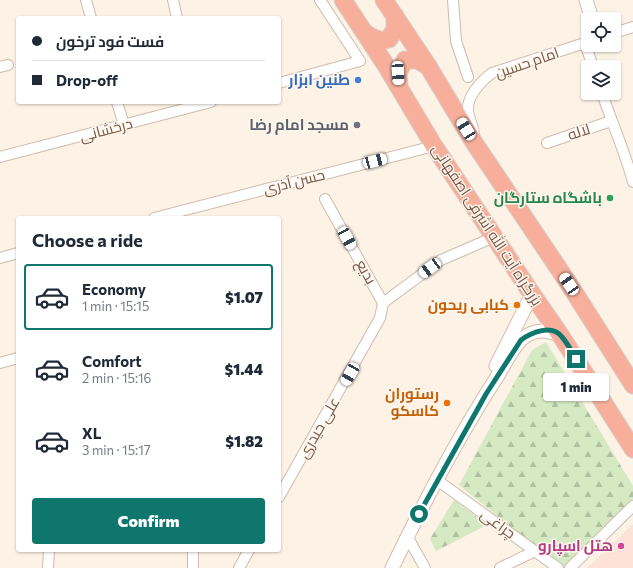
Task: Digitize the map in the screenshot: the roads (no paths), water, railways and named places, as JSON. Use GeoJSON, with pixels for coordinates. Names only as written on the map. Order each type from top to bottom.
{"type":"FeatureCollection","features":[{"type":"Feature","properties":{"kind":"highway","name":"بزرگراه آیت الله اشرفی اصفهانی"},"geometry":{"type":"LineString","coordinates":[[343,0],[399,87],[434,146],[561,336],[633,449]]}},
{"type":"Feature","properties":{"kind":"highway"},"geometry":{"type":"LineString","coordinates":[[384,0],[428,66],[473,141],[569,284],[633,385]]}},
{"type":"Feature","properties":{"kind":"highway"},"geometry":{"type":"LineString","coordinates":[[365,33],[378,40],[385,41],[389,39],[395,29],[395,16]]}},
{"type":"Feature","properties":{"kind":"highway"},"geometry":{"type":"LineString","coordinates":[[399,87],[398,73],[405,60],[417,60],[428,66]]}},
{"type":"Feature","properties":{"kind":"street"},"geometry":{"type":"LineString","coordinates":[[86,0],[90,16]]}},
{"type":"Feature","properties":{"kind":"street"},"geometry":{"type":"LineString","coordinates":[[173,0],[177,16]]}},
{"type":"Feature","properties":{"kind":"street"},"geometry":{"type":"LineString","coordinates":[[281,83],[360,61],[320,0]]}},
{"type":"Feature","properties":{"kind":"street"},"geometry":{"type":"LineString","coordinates":[[453,0],[456,41],[468,77]]}},
{"type":"Feature","properties":{"kind":"street"},"geometry":{"type":"LineString","coordinates":[[586,0],[590,12]]}},
{"type":"Feature","properties":{"kind":"street"},"geometry":{"type":"LineString","coordinates":[[621,30],[633,26]]}},
{"type":"Feature","properties":{"kind":"street","name":"امام حسین"},"geometry":{"type":"LineString","coordinates":[[473,141],[475,129],[468,111],[472,95],[485,79],[492,73],[581,44]]}},
{"type":"Feature","properties":{"kind":"street"},"geometry":{"type":"LineString","coordinates":[[604,100],[611,121],[628,148],[633,182]]}},
{"type":"Feature","properties":{"kind":"street"},"geometry":{"type":"LineString","coordinates":[[118,104],[124,125]]}},
{"type":"Feature","properties":{"kind":"street","name":"درخشانی"},"geometry":{"type":"LineString","coordinates":[[0,158],[200,104]]}},
{"type":"Feature","properties":{"kind":"street","name":"لاله"},"geometry":{"type":"LineString","coordinates":[[547,143],[611,121]]}},
{"type":"Feature","properties":{"kind":"street","name":"حسن آذری"},"geometry":{"type":"LineString","coordinates":[[162,216],[434,146]]}},
{"type":"Feature","properties":{"kind":"street","name":"بدیع"},"geometry":{"type":"LineString","coordinates":[[326,199],[383,303]]}},
{"type":"Feature","properties":{"kind":"street"},"geometry":{"type":"LineString","coordinates":[[383,303],[441,260],[494,237]]}},
{"type":"Feature","properties":{"kind":"street"},"geometry":{"type":"LineString","coordinates":[[0,258],[16,254]]}},
{"type":"Feature","properties":{"kind":"street"},"geometry":{"type":"LineString","coordinates":[[486,394],[499,358],[532,294]]}},
{"type":"Feature","properties":{"kind":"street","name":"علی حیدری"},"geometry":{"type":"LineString","coordinates":[[281,494],[380,318],[383,303]]}},
{"type":"Feature","properties":{"kind":"street"},"geometry":{"type":"LineString","coordinates":[[392,568],[407,536],[437,480],[486,394],[521,340],[538,331],[547,330],[561,336]]}},
{"type":"Feature","properties":{"kind":"street"},"geometry":{"type":"LineString","coordinates":[[0,363],[16,359]]}},
{"type":"Feature","properties":{"kind":"street","name":"چراغی"},"geometry":{"type":"LineString","coordinates":[[437,480],[558,568]]}},
{"type":"Feature","properties":{"kind":"street"},"geometry":{"type":"LineString","coordinates":[[570,568],[633,506]]}},
{"type":"Feature","properties":{"kind":"street"},"geometry":{"type":"LineString","coordinates":[[407,536],[425,568]]}},
{"type":"Feature","properties":{"kind":"street"},"geometry":{"type":"LineString","coordinates":[[500,568],[535,551]]}},
{"type":"Feature","properties":{"kind":"street"},"geometry":{"type":"LineString","coordinates":[[48,568],[49,552]]}},
{"type":"Feature","properties":{"kind":"street"},"geometry":{"type":"LineString","coordinates":[[193,552],[193,568]]}},
{"type":"Feature","properties":{"kind":"street"},"geometry":{"type":"LineString","coordinates":[[239,568],[248,552]]}},
{"type":"Feature","properties":{"kind":"place","name":"طنین ابزار"},"geometry":{"type":"Point","coordinates":[358,80]}},
{"type":"Feature","properties":{"kind":"place","name":"مسجد امام رضا"},"geometry":{"type":"Point","coordinates":[357,125]}},
{"type":"Feature","properties":{"kind":"place","name":"باشگاه ستارگان"},"geometry":{"type":"Point","coordinates":[610,198]}},
{"type":"Feature","properties":{"kind":"place","name":"کبابی ریحون"},"geometry":{"type":"Point","coordinates":[517,305]}},
{"type":"Feature","properties":{"kind":"place","name":"رستوران کاسکو"},"geometry":{"type":"Point","coordinates":[447,403]}},
{"type":"Feature","properties":{"kind":"place","name":"هتل اسپارو"},"geometry":{"type":"Point","coordinates":[621,546]}}]}
